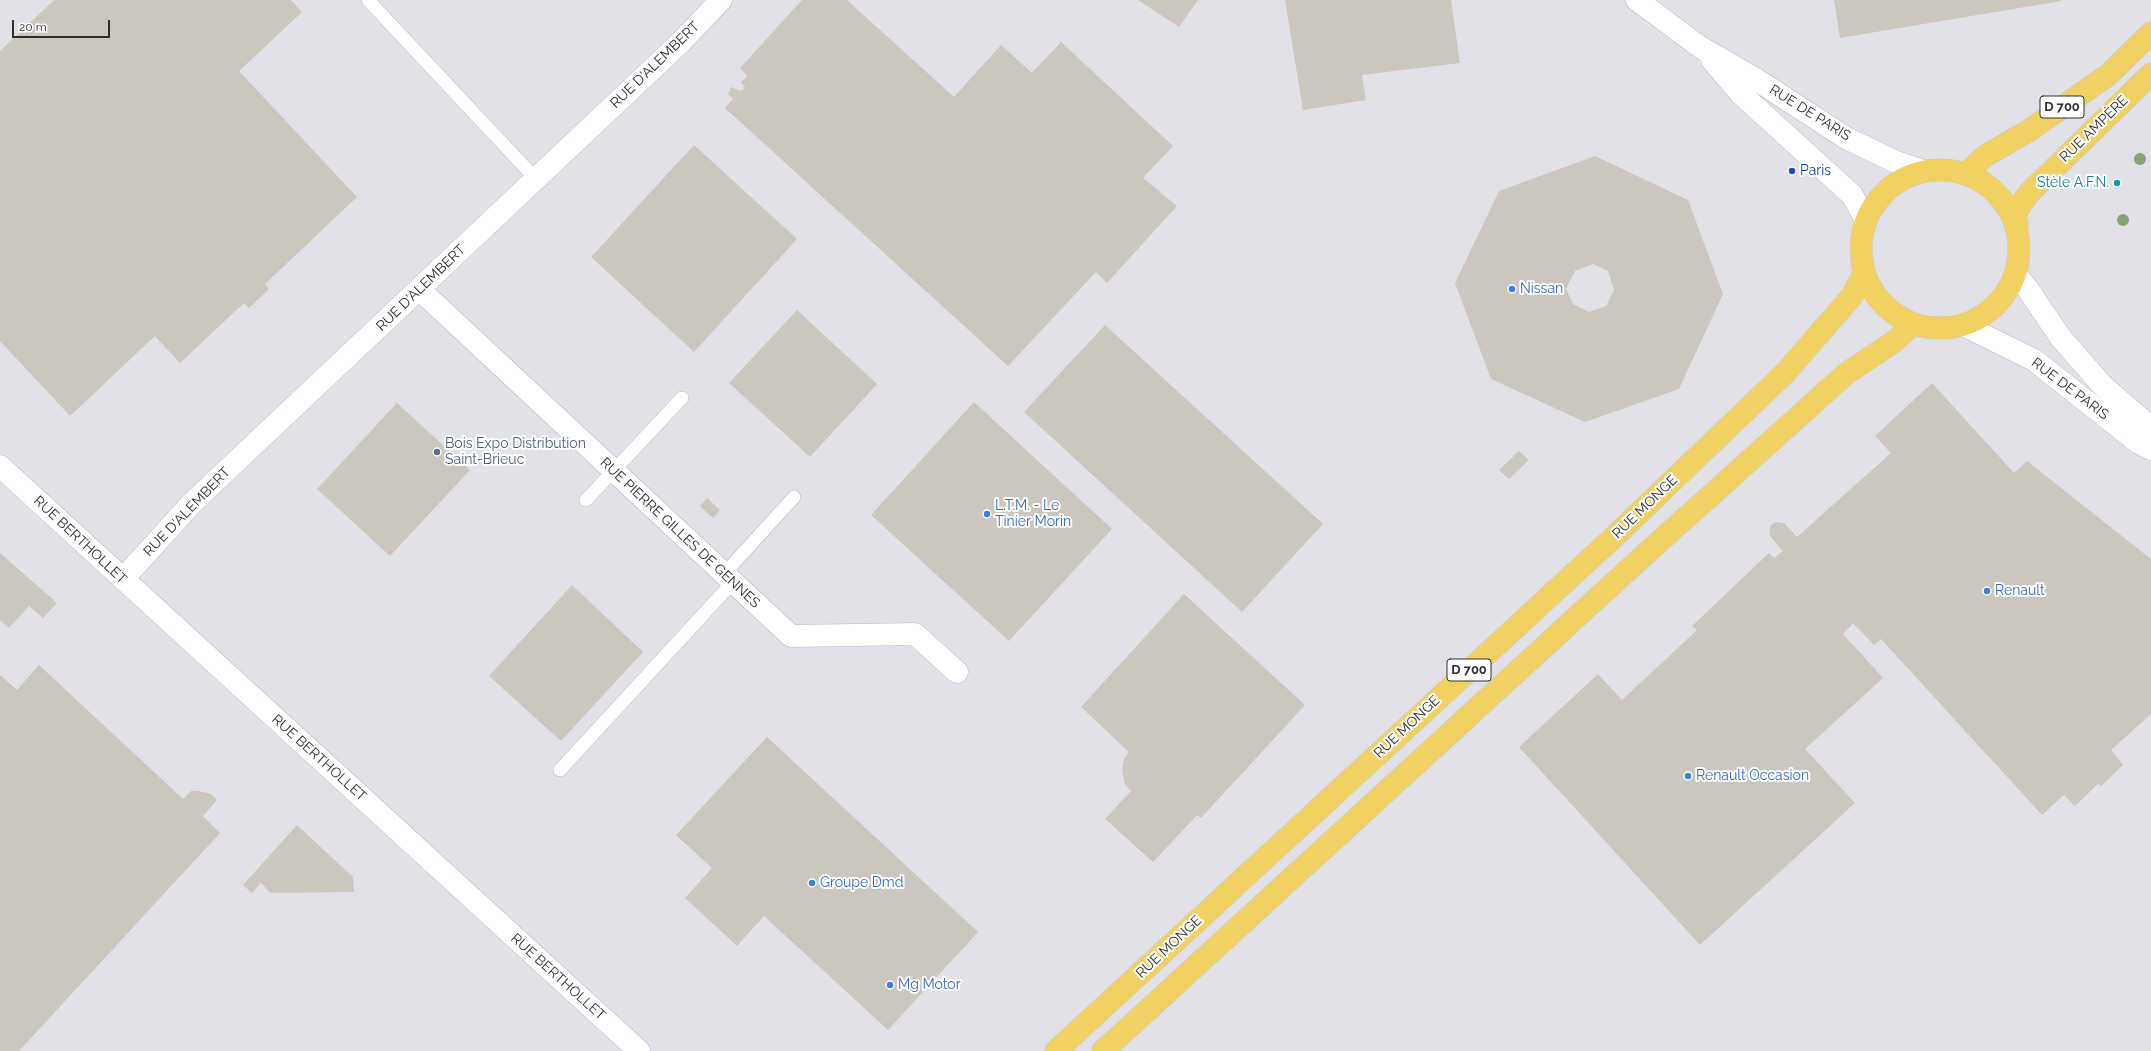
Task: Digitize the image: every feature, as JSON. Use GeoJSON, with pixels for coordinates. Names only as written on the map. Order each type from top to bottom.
{"type":"FeatureCollection","features":[{"type":"Feature","properties":{"kind":"main road","name":"D 700"},"geometry":{"type":"LineString","coordinates":[[1966,174],[1986,156],[2030,130],[2108,75],[2151,33]]}},
{"type":"Feature","properties":{"kind":"main road","name":"RUE AMPÈRE"},"geometry":{"type":"LineString","coordinates":[[2016,226],[2015,214],[2028,194],[2151,74]]}},
{"type":"Feature","properties":{"kind":"main road"},"geometry":{"type":"LineString","coordinates":[[1945,169],[1966,174],[1988,186],[2006,203],[2016,226],[2020,251],[2016,275],[2004,297],[1986,314],[1963,325],[1938,328],[1913,324],[1894,314],[1878,298],[1864,274],[1860,258],[1862,234],[1866,220],[1883,194],[1901,179],[1923,171],[1945,169]]}},
{"type":"Feature","properties":{"kind":"main road","name":"RUE MONGE"},"geometry":{"type":"LineString","coordinates":[[1056,1051],[1610,540],[1786,372],[1852,296],[1864,274]]}},
{"type":"Feature","properties":{"kind":"main road","name":"D 700"},"geometry":{"type":"LineString","coordinates":[[1103,1051],[1764,447],[1847,373],[1895,341],[1913,324]]}},
{"type":"Feature","properties":{"kind":"street","name":"RUE D'ALEMBERT"},"geometry":{"type":"LineString","coordinates":[[123,579],[192,503],[420,290],[536,178],[681,42],[721,0]]}},
{"type":"Feature","properties":{"kind":"street","name":"RUE DE PARIS"},"geometry":{"type":"LineString","coordinates":[[1638,0],[1700,48],[1754,78],[1846,138],[1896,162],[1923,171]]}},
{"type":"Feature","properties":{"kind":"street","name":"RUE DE PARIS"},"geometry":{"type":"LineString","coordinates":[[1700,48],[1740,93],[1852,195],[1866,220]]}},
{"type":"Feature","properties":{"kind":"street","name":"RUE DE PARIS"},"geometry":{"type":"LineString","coordinates":[[2016,275],[2061,338],[2102,385],[2151,428]]}},
{"type":"Feature","properties":{"kind":"street","name":"RUE PIERRE GILLES DE GENNES"},"geometry":{"type":"LineString","coordinates":[[420,290],[791,636],[915,634],[957,672]]}},
{"type":"Feature","properties":{"kind":"street","name":"RUE DE PARIS"},"geometry":{"type":"LineString","coordinates":[[1963,325],[2034,360],[2139,443],[2151,449]]}},
{"type":"Feature","properties":{"kind":"street","name":"RUE BERTHOLLET"},"geometry":{"type":"LineString","coordinates":[[0,466],[639,1051]]}},
{"type":"Feature","properties":{"kind":"lane"},"geometry":{"type":"LineString","coordinates":[[368,0],[536,178]]}},
{"type":"Feature","properties":{"kind":"lane"},"geometry":{"type":"LineString","coordinates":[[586,500],[682,398]]}},
{"type":"Feature","properties":{"kind":"lane"},"geometry":{"type":"LineString","coordinates":[[560,770],[729,578],[794,497]]}},
{"type":"Feature","properties":{"kind":"shaded area"},"geometry":{"type":"Polygon","coordinates":[[[0,0],[2151,0],[2151,1051],[0,1051],[0,0]]]}},
{"type":"Feature","properties":{"kind":"building"},"geometry":{"type":"Polygon","coordinates":[[[54,0],[291,0],[302,12],[239,71],[357,197],[265,284],[269,289],[249,308],[244,303],[180,363],[155,336],[70,416],[0,341],[0,51],[54,0]]]}},
{"type":"Feature","properties":{"kind":"building"},"geometry":{"type":"Polygon","coordinates":[[[802,0],[847,0],[954,97],[1001,45],[1032,73],[1061,42],[1173,146],[1143,178],[1177,206],[1107,283],[1096,272],[1008,366],[725,108],[733,99],[728,94],[731,87],[741,91],[745,87],[741,82],[747,76],[740,68],[802,0]]]}},
{"type":"Feature","properties":{"kind":"building"},"geometry":{"type":"Polygon","coordinates":[[[1138,0],[1198,0],[1179,27],[1138,0]]]}},
{"type":"Feature","properties":{"kind":"building"},"geometry":{"type":"Polygon","coordinates":[[[1285,0],[1451,0],[1460,63],[1362,75],[1366,100],[1303,110],[1285,0]]]}},
{"type":"Feature","properties":{"kind":"building"},"geometry":{"type":"Polygon","coordinates":[[[1834,0],[2061,0],[2061,1],[1840,38],[1834,0]]]}},
{"type":"Feature","properties":{"kind":"building"},"geometry":{"type":"Polygon","coordinates":[[[694,145],[797,239],[694,352],[591,257],[694,145]]]}},
{"type":"Feature","properties":{"kind":"building","name":"Nissan"},"geometry":{"type":"Polygon","coordinates":[[[1595,156],[1688,200],[1723,294],[1679,389],[1585,422],[1491,379],[1455,283],[1499,191],[1595,156]],[[1593,264],[1575,271],[1566,289],[1573,304],[1589,312],[1606,306],[1614,290],[1608,271],[1593,264]]]}},
{"type":"Feature","properties":{"kind":"building"},"geometry":{"type":"Polygon","coordinates":[[[797,310],[877,384],[810,457],[729,383],[797,310]]]}},
{"type":"Feature","properties":{"kind":"building"},"geometry":{"type":"Polygon","coordinates":[[[1105,325],[1323,524],[1242,612],[1024,412],[1105,325]]]}},
{"type":"Feature","properties":{"kind":"building"},"geometry":{"type":"Polygon","coordinates":[[[1932,383],[2014,473],[2027,461],[2151,559],[2151,714],[2111,750],[2123,765],[2101,786],[2098,784],[2075,806],[2064,795],[2042,815],[1881,639],[1874,645],[1853,623],[1843,634],[1883,678],[1805,749],[1855,803],[1700,945],[1519,747],[1598,674],[1622,700],[1697,630],[1692,626],[1769,553],[1774,558],[1783,551],[1770,536],[1770,527],[1772,524],[1777,522],[1784,523],[1797,537],[1891,453],[1875,436],[1932,383]]]}},
{"type":"Feature","properties":{"kind":"building"},"geometry":{"type":"Polygon","coordinates":[[[974,402],[1112,529],[1009,641],[871,515],[974,402]]]}},
{"type":"Feature","properties":{"kind":"building"},"geometry":{"type":"Polygon","coordinates":[[[397,403],[470,470],[390,556],[317,489],[397,403]]]}},
{"type":"Feature","properties":{"kind":"building"},"geometry":{"type":"Polygon","coordinates":[[[1519,451],[1529,460],[1509,479],[1499,470],[1519,451]]]}},
{"type":"Feature","properties":{"kind":"building"},"geometry":{"type":"Polygon","coordinates":[[[707,498],[720,510],[713,518],[700,506],[707,498]]]}},
{"type":"Feature","properties":{"kind":"building"},"geometry":{"type":"Polygon","coordinates":[[[0,553],[57,603],[43,618],[29,606],[9,628],[0,620],[0,553]]]}},
{"type":"Feature","properties":{"kind":"building"},"geometry":{"type":"Polygon","coordinates":[[[572,585],[643,652],[561,741],[489,676],[572,585]]]}},
{"type":"Feature","properties":{"kind":"building"},"geometry":{"type":"Polygon","coordinates":[[[1184,594],[1305,705],[1201,818],[1197,815],[1153,862],[1105,819],[1131,791],[1125,784],[1122,771],[1124,759],[1129,752],[1081,707],[1184,594]]]}},
{"type":"Feature","properties":{"kind":"building"},"geometry":{"type":"Polygon","coordinates":[[[39,665],[183,799],[191,791],[211,794],[217,800],[203,816],[220,833],[19,1051],[0,1051],[0,675],[17,690],[39,665]]]}},
{"type":"Feature","properties":{"kind":"building","name":"Groupe Dmd"},"geometry":{"type":"Polygon","coordinates":[[[767,737],[978,932],[888,1030],[764,916],[737,946],[685,898],[712,868],[676,835],[767,737]]]}},
{"type":"Feature","properties":{"kind":"building"},"geometry":{"type":"Polygon","coordinates":[[[297,825],[353,877],[354,892],[271,893],[261,883],[252,893],[243,885],[297,825]]]}},
{"type":"Feature","properties":{"kind":"place","name":"Paris"},"geometry":{"type":"Point","coordinates":[1792,171]}},
{"type":"Feature","properties":{"kind":"place","name":"Stèle A.F.N."},"geometry":{"type":"Point","coordinates":[2117,183]}},
{"type":"Feature","properties":{"kind":"place","name":"Nissan"},"geometry":{"type":"Point","coordinates":[1512,289]}},
{"type":"Feature","properties":{"kind":"place","name":"Bois Expo Distribution Saint-Brieuc"},"geometry":{"type":"Point","coordinates":[437,452]}},
{"type":"Feature","properties":{"kind":"place","name":"L.T.M. - Le Tinier Morin"},"geometry":{"type":"Point","coordinates":[987,514]}},
{"type":"Feature","properties":{"kind":"place","name":"Renault"},"geometry":{"type":"Point","coordinates":[1987,591]}},
{"type":"Feature","properties":{"kind":"place","name":"Renault Occasion"},"geometry":{"type":"Point","coordinates":[1688,776]}},
{"type":"Feature","properties":{"kind":"place","name":"Groupe Dmd"},"geometry":{"type":"Point","coordinates":[812,883]}},
{"type":"Feature","properties":{"kind":"place","name":"Mg Motor"},"geometry":{"type":"Point","coordinates":[890,985]}}]}
